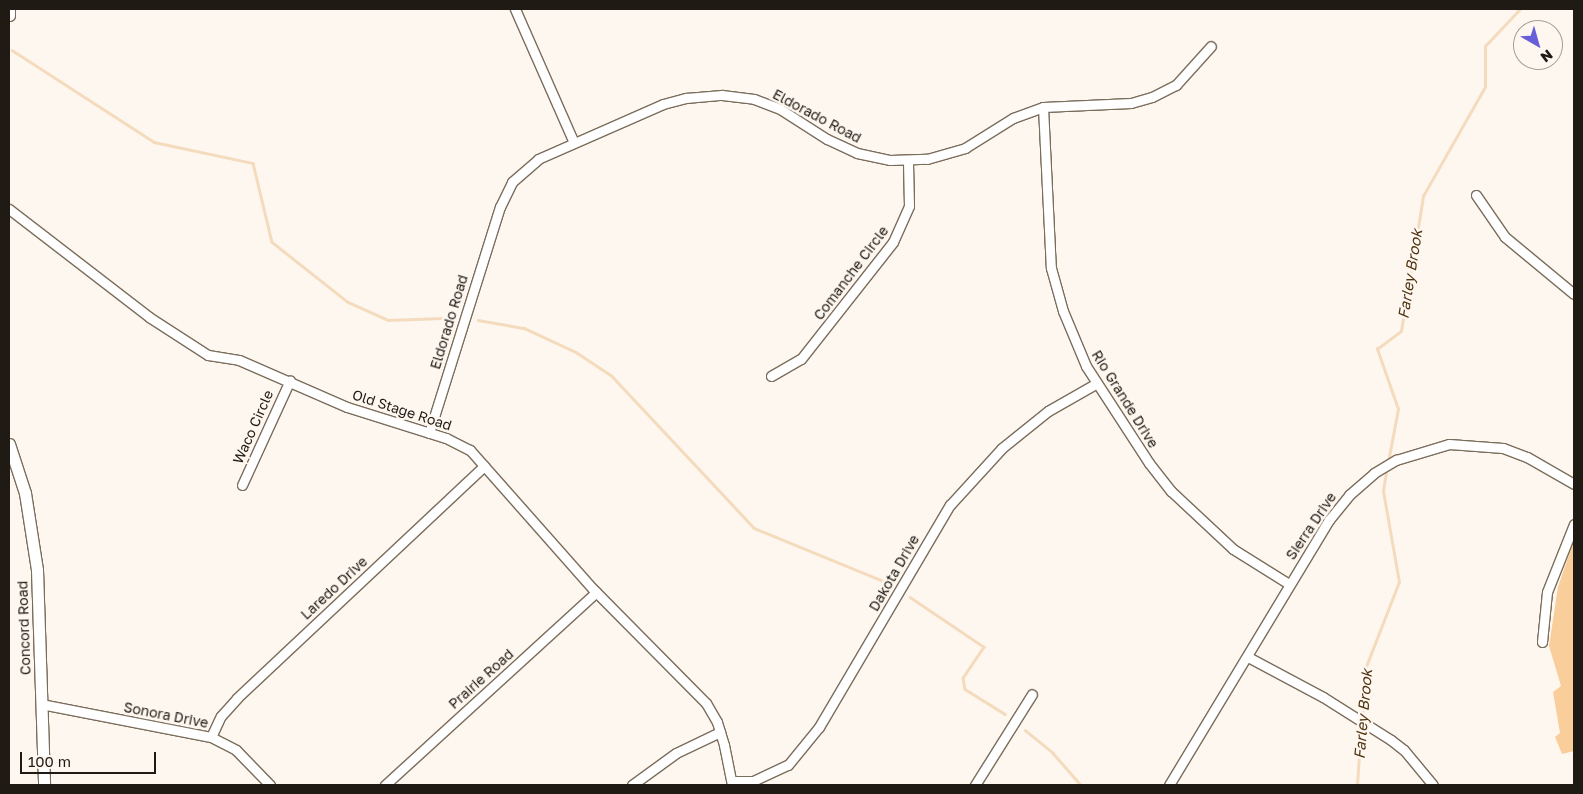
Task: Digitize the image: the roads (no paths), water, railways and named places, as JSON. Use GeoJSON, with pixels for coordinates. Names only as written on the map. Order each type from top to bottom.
{"type":"FeatureCollection","features":[{"type":"Feature","properties":{"kind":"main road"},"geometry":{"type":"LineString","coordinates":[[9,9],[9,15]]}},
{"type":"Feature","properties":{"kind":"main road","name":"Concord Road"},"geometry":{"type":"LineString","coordinates":[[9,444],[25,494],[37,570],[44,785]]}},
{"type":"Feature","properties":{"kind":"street"},"geometry":{"type":"LineString","coordinates":[[515,9],[574,143]]}},
{"type":"Feature","properties":{"kind":"street","name":"Eldorado Road"},"geometry":{"type":"LineString","coordinates":[[429,433],[496,217],[508,189],[532,164],[574,143],[674,100],[722,95],[754,100],[780,109],[827,139],[857,153],[908,161],[965,148],[1014,118],[1042,107],[1131,103],[1152,97],[1176,85],[1212,46]]}},
{"type":"Feature","properties":{"kind":"street","name":"Rio Grande Drive"},"geometry":{"type":"LineString","coordinates":[[1042,107],[1050,268],[1063,311],[1097,383],[1149,463],[1197,518],[1233,549],[1289,584]]}},
{"type":"Feature","properties":{"kind":"street","name":"Comanche Circle"},"geometry":{"type":"LineString","coordinates":[[771,376],[801,359],[893,242],[909,206],[908,161]]}},
{"type":"Feature","properties":{"kind":"street"},"geometry":{"type":"LineString","coordinates":[[1476,195],[1505,237],[1574,294]]}},
{"type":"Feature","properties":{"kind":"street","name":"Old Stage Road"},"geometry":{"type":"LineString","coordinates":[[9,208],[149,317],[208,355],[239,360],[290,380],[347,407],[429,433],[470,450],[596,592],[706,703],[720,732],[732,783]]}},
{"type":"Feature","properties":{"kind":"street","name":"Waco Circle"},"geometry":{"type":"LineString","coordinates":[[242,485],[290,380]]}},
{"type":"Feature","properties":{"kind":"street","name":"Dakota Drive"},"geometry":{"type":"LineString","coordinates":[[732,783],[753,781],[788,765],[819,727],[950,505],[1017,436],[1048,411],[1097,383]]}},
{"type":"Feature","properties":{"kind":"street","name":"Sierra Drive"},"geometry":{"type":"LineString","coordinates":[[1169,785],[1248,656],[1289,584],[1349,495],[1374,473],[1418,452],[1449,444],[1503,448],[1527,457],[1574,484]]}},
{"type":"Feature","properties":{"kind":"street","name":"Laredo Drive"},"geometry":{"type":"LineString","coordinates":[[212,737],[221,716],[237,698],[484,466]]}},
{"type":"Feature","properties":{"kind":"street"},"geometry":{"type":"LineString","coordinates":[[1542,642],[1547,592],[1574,524]]}},
{"type":"Feature","properties":{"kind":"street","name":"Prairie Road"},"geometry":{"type":"LineString","coordinates":[[385,785],[596,592]]}},
{"type":"Feature","properties":{"kind":"street"},"geometry":{"type":"LineString","coordinates":[[1248,656],[1323,697],[1391,740],[1404,750],[1433,785]]}},
{"type":"Feature","properties":{"kind":"street"},"geometry":{"type":"LineString","coordinates":[[975,785],[1032,694]]}},
{"type":"Feature","properties":{"kind":"street","name":"Sonora Drive"},"geometry":{"type":"LineString","coordinates":[[41,704],[212,737],[236,750],[270,785]]}},
{"type":"Feature","properties":{"kind":"street"},"geometry":{"type":"LineString","coordinates":[[632,785],[676,752],[720,732]]}},
{"type":"Feature","properties":{"kind":"waterway","name":"Farley Brook"},"geometry":{"type":"LineString","coordinates":[[1388,462],[1398,409],[1377,349],[1401,331],[1423,196],[1485,87],[1485,46],[1520,9]]}},
{"type":"Feature","properties":{"kind":"waterway"},"geometry":{"type":"LineString","coordinates":[[12,50],[154,142],[253,163],[272,242],[348,302],[388,320],[443,318]]}},
{"type":"Feature","properties":{"kind":"waterway"},"geometry":{"type":"LineString","coordinates":[[478,320],[524,328],[576,352],[612,376],[754,528],[888,583]]}},
{"type":"Feature","properties":{"kind":"waterway","name":"Farley Brook"},"geometry":{"type":"LineString","coordinates":[[1362,719],[1365,669],[1399,582],[1383,491],[1387,467]]}},
{"type":"Feature","properties":{"kind":"waterway"},"geometry":{"type":"LineString","coordinates":[[910,597],[984,647],[963,678],[965,689],[1005,714]]}},
{"type":"Feature","properties":{"kind":"waterway","name":"Farley Brook"},"geometry":{"type":"LineString","coordinates":[[1357,785],[1361,724]]}},
{"type":"Feature","properties":{"kind":"waterway"},"geometry":{"type":"LineString","coordinates":[[1025,730],[1053,753],[1081,785]]}}]}
